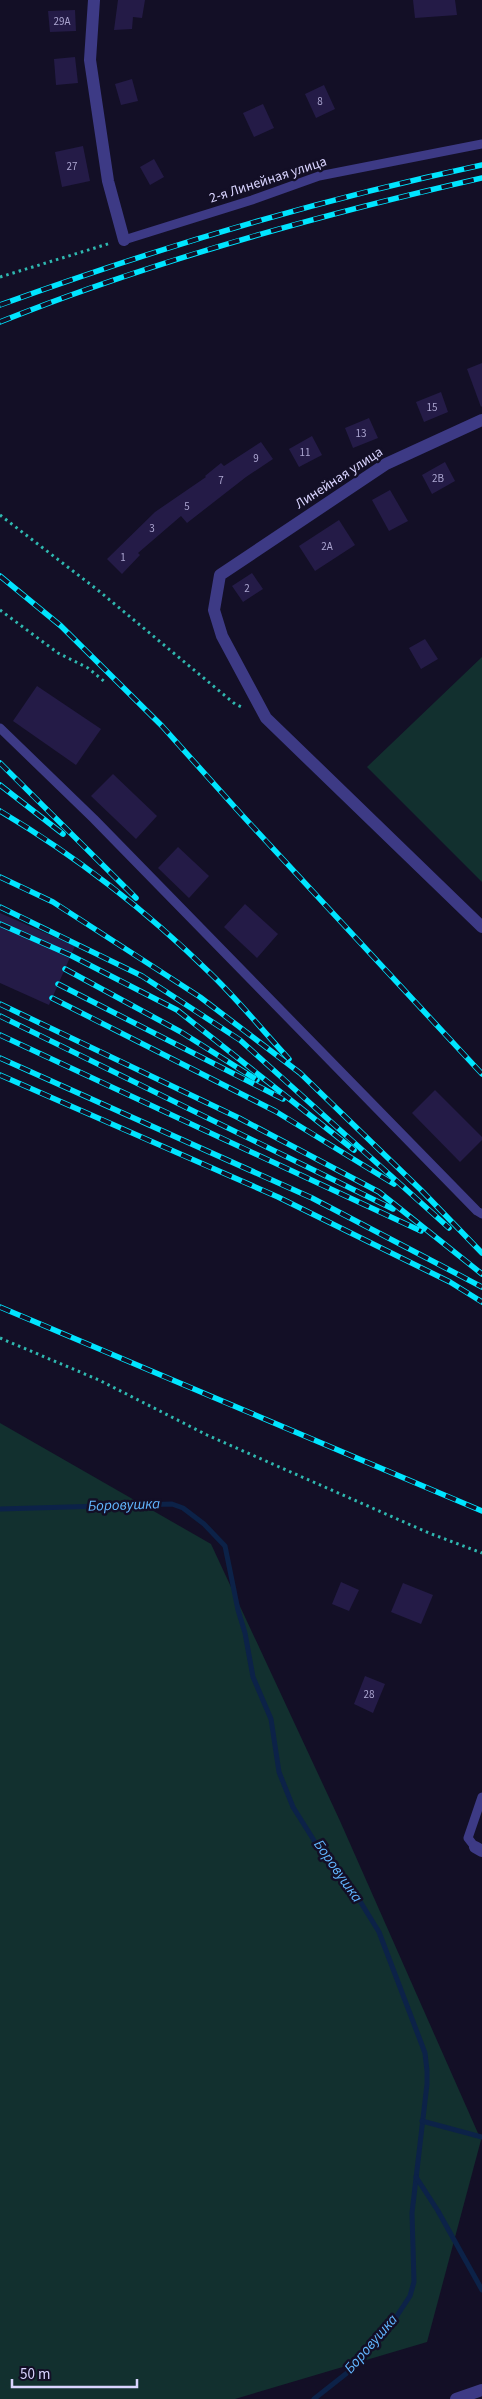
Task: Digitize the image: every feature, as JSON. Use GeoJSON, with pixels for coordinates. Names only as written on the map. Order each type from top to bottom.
{"type":"FeatureCollection","features":[{"type":"Feature","properties":{"kind":"street"},"geometry":{"type":"LineString","coordinates":[[94,0],[90,60],[108,181],[124,240]]}},
{"type":"Feature","properties":{"kind":"street","name":"Линейная улица"},"geometry":{"type":"LineString","coordinates":[[266,718],[222,636],[214,610],[220,575],[386,464],[482,420]]}},
{"type":"Feature","properties":{"kind":"street"},"geometry":{"type":"LineString","coordinates":[[266,718],[482,928]]}},
{"type":"Feature","properties":{"kind":"street"},"geometry":{"type":"LineString","coordinates":[[456,2399],[482,2390]]}},
{"type":"Feature","properties":{"kind":"lane","name":"2-я Линейная улица"},"geometry":{"type":"LineString","coordinates":[[124,240],[252,200],[319,176],[482,144]]}},
{"type":"Feature","properties":{"kind":"lane"},"geometry":{"type":"LineString","coordinates":[[0,728],[94,819],[482,1214]]}},
{"type":"Feature","properties":{"kind":"lane"},"geometry":{"type":"LineString","coordinates":[[479,1849],[468,1838],[482,1797]]}},
{"type":"Feature","properties":{"kind":"path"},"geometry":{"type":"LineString","coordinates":[[0,277],[124,240]]}},
{"type":"Feature","properties":{"kind":"path"},"geometry":{"type":"LineString","coordinates":[[0,515],[98,591],[235,704],[266,718]]}},
{"type":"Feature","properties":{"kind":"path"},"geometry":{"type":"LineString","coordinates":[[0,610],[58,653],[88,668],[105,682]]}},
{"type":"Feature","properties":{"kind":"path"},"geometry":{"type":"LineString","coordinates":[[0,1338],[99,1380],[207,1435],[429,1533],[482,1553]]}},
{"type":"Feature","properties":{"kind":"green space"},"geometry":{"type":"Polygon","coordinates":[[[482,657],[482,882],[367,767],[482,657]]]}},
{"type":"Feature","properties":{"kind":"green space"},"geometry":{"type":"Polygon","coordinates":[[[0,1423],[211,1544],[340,1821],[481,2140],[427,2342],[235,2399],[0,2399],[0,1423]]]}},
{"type":"Feature","properties":{"kind":"building"},"geometry":{"type":"Polygon","coordinates":[[[118,0],[145,0],[142,18],[133,17],[132,29],[114,30],[118,0]]]}},
{"type":"Feature","properties":{"kind":"building"},"geometry":{"type":"Polygon","coordinates":[[[413,0],[455,0],[457,15],[415,18],[413,0]]]}},
{"type":"Feature","properties":{"kind":"building"},"geometry":{"type":"Polygon","coordinates":[[[75,10],[76,31],[50,32],[48,11],[75,10]]]}},
{"type":"Feature","properties":{"kind":"building"},"geometry":{"type":"Polygon","coordinates":[[[75,57],[78,83],[56,85],[54,59],[75,57]]]}},
{"type":"Feature","properties":{"kind":"building"},"geometry":{"type":"Polygon","coordinates":[[[132,79],[138,101],[121,105],[115,84],[132,79]]]}},
{"type":"Feature","properties":{"kind":"building"},"geometry":{"type":"Polygon","coordinates":[[[324,85],[335,109],[316,118],[305,94],[324,85]]]}},
{"type":"Feature","properties":{"kind":"building"},"geometry":{"type":"Polygon","coordinates":[[[263,104],[274,128],[254,137],[243,113],[263,104]]]}},
{"type":"Feature","properties":{"kind":"building"},"geometry":{"type":"Polygon","coordinates":[[[83,146],[90,181],[62,187],[55,152],[83,146]]]}},
{"type":"Feature","properties":{"kind":"building"},"geometry":{"type":"Polygon","coordinates":[[[154,159],[164,177],[150,185],[140,167],[154,159]]]}},
{"type":"Feature","properties":{"kind":"building"},"geometry":{"type":"Polygon","coordinates":[[[482,363],[482,406],[481,407],[467,369],[482,363]]]}},
{"type":"Feature","properties":{"kind":"building"},"geometry":{"type":"Polygon","coordinates":[[[441,392],[448,412],[424,422],[416,402],[441,392]]]}},
{"type":"Feature","properties":{"kind":"building"},"geometry":{"type":"Polygon","coordinates":[[[369,418],[378,438],[353,448],[345,428],[369,418]]]}},
{"type":"Feature","properties":{"kind":"building"},"geometry":{"type":"Polygon","coordinates":[[[312,436],[322,455],[299,467],[289,449],[312,436]]]}},
{"type":"Feature","properties":{"kind":"building"},"geometry":{"type":"Polygon","coordinates":[[[261,442],[273,459],[246,477],[187,523],[181,516],[138,553],[140,555],[122,574],[107,559],[155,512],[206,477],[221,463],[224,466],[261,442]]]}},
{"type":"Feature","properties":{"kind":"building"},"geometry":{"type":"Polygon","coordinates":[[[445,462],[455,481],[432,494],[422,475],[445,462]]]}},
{"type":"Feature","properties":{"kind":"building"},"geometry":{"type":"Polygon","coordinates":[[[390,490],[408,521],[389,531],[372,500],[390,490]]]}},
{"type":"Feature","properties":{"kind":"building"},"geometry":{"type":"Polygon","coordinates":[[[339,520],[355,545],[315,571],[299,546],[339,520]]]}},
{"type":"Feature","properties":{"kind":"building"},"geometry":{"type":"Polygon","coordinates":[[[252,573],[263,589],[243,602],[232,586],[252,573]]]}},
{"type":"Feature","properties":{"kind":"building"},"geometry":{"type":"Polygon","coordinates":[[[425,639],[438,659],[421,669],[409,648],[425,639]]]}},
{"type":"Feature","properties":{"kind":"building"},"geometry":{"type":"Polygon","coordinates":[[[37,686],[101,729],[76,765],[13,721],[37,686]]]}},
{"type":"Feature","properties":{"kind":"building"},"geometry":{"type":"Polygon","coordinates":[[[113,774],[157,816],[136,839],[91,796],[113,774]]]}},
{"type":"Feature","properties":{"kind":"building"},"geometry":{"type":"Polygon","coordinates":[[[178,847],[209,876],[189,898],[158,868],[178,847]]]}},
{"type":"Feature","properties":{"kind":"building"},"geometry":{"type":"Polygon","coordinates":[[[245,904],[278,934],[257,958],[224,927],[245,904]]]}},
{"type":"Feature","properties":{"kind":"building"},"geometry":{"type":"Polygon","coordinates":[[[0,913],[75,946],[49,1005],[0,983],[0,913]]]}},
{"type":"Feature","properties":{"kind":"building"},"geometry":{"type":"Polygon","coordinates":[[[435,1090],[482,1137],[482,1140],[460,1162],[412,1113],[435,1090]]]}},
{"type":"Feature","properties":{"kind":"building"},"geometry":{"type":"Polygon","coordinates":[[[341,1582],[359,1590],[349,1611],[332,1604],[341,1582]]]}},
{"type":"Feature","properties":{"kind":"building"},"geometry":{"type":"Polygon","coordinates":[[[403,1583],[433,1595],[421,1624],[391,1612],[403,1583]]]}},
{"type":"Feature","properties":{"kind":"building"},"geometry":{"type":"Polygon","coordinates":[[[365,1676],[385,1684],[373,1713],[354,1704],[365,1676]]]}},
{"type":"Feature","properties":{"kind":"waterway","name":"Боровушка"},"geometry":{"type":"LineString","coordinates":[[0,1509],[172,1504],[183,1508],[204,1524],[225,1546],[253,1677],[271,1719],[279,1772],[293,1807],[320,1850],[347,1880],[379,1932],[425,2053],[427,2084],[412,2213],[414,2282],[410,2296],[387,2331],[352,2369],[314,2399]]}},
{"type":"Feature","properties":{"kind":"waterway"},"geometry":{"type":"LineString","coordinates":[[422,2121],[482,2137]]}},
{"type":"Feature","properties":{"kind":"waterway"},"geometry":{"type":"LineString","coordinates":[[416,2177],[438,2211],[482,2290]]}},
{"type":"Feature","properties":{"kind":"railway"},"geometry":{"type":"LineString","coordinates":[[0,305],[118,264],[238,227],[360,194],[482,165]]}},
{"type":"Feature","properties":{"kind":"railway"},"geometry":{"type":"LineString","coordinates":[[0,322],[118,279],[238,241],[360,207],[482,178]]}},
{"type":"Feature","properties":{"kind":"railway"},"geometry":{"type":"LineString","coordinates":[[0,576],[61,626],[162,726],[482,1074]]}},
{"type":"Feature","properties":{"kind":"railway"},"geometry":{"type":"LineString","coordinates":[[0,763],[136,898]]}},
{"type":"Feature","properties":{"kind":"railway"},"geometry":{"type":"LineString","coordinates":[[0,785],[63,834]]}},
{"type":"Feature","properties":{"kind":"railway"},"geometry":{"type":"LineString","coordinates":[[0,811],[84,866],[137,907],[221,984],[289,1059]]}},
{"type":"Feature","properties":{"kind":"railway"},"geometry":{"type":"LineString","coordinates":[[0,877],[53,902],[200,997],[300,1073],[421,1190],[482,1253]]}},
{"type":"Feature","properties":{"kind":"railway"},"geometry":{"type":"LineString","coordinates":[[0,907],[142,976],[240,1040],[449,1228]]}},
{"type":"Feature","properties":{"kind":"railway"},"geometry":{"type":"LineString","coordinates":[[0,924],[70,955],[177,1010],[354,1150]]}},
{"type":"Feature","properties":{"kind":"railway"},"geometry":{"type":"LineString","coordinates":[[65,969],[181,1032],[257,1080]]}},
{"type":"Feature","properties":{"kind":"railway"},"geometry":{"type":"LineString","coordinates":[[58,984],[283,1099]]}},
{"type":"Feature","properties":{"kind":"railway"},"geometry":{"type":"LineString","coordinates":[[52,998],[275,1111],[394,1184]]}},
{"type":"Feature","properties":{"kind":"railway"},"geometry":{"type":"LineString","coordinates":[[0,1004],[239,1118],[379,1192],[482,1274]]}},
{"type":"Feature","properties":{"kind":"railway"},"geometry":{"type":"LineString","coordinates":[[0,1016],[393,1209]]}},
{"type":"Feature","properties":{"kind":"railway"},"geometry":{"type":"LineString","coordinates":[[0,1035],[421,1231]]}},
{"type":"Feature","properties":{"kind":"railway"},"geometry":{"type":"LineString","coordinates":[[0,1058],[312,1198],[482,1287]]}},
{"type":"Feature","properties":{"kind":"railway"},"geometry":{"type":"LineString","coordinates":[[0,1075],[278,1197],[450,1282],[482,1302]]}},
{"type":"Feature","properties":{"kind":"railway"},"geometry":{"type":"LineString","coordinates":[[0,1307],[482,1511]]}}]}
